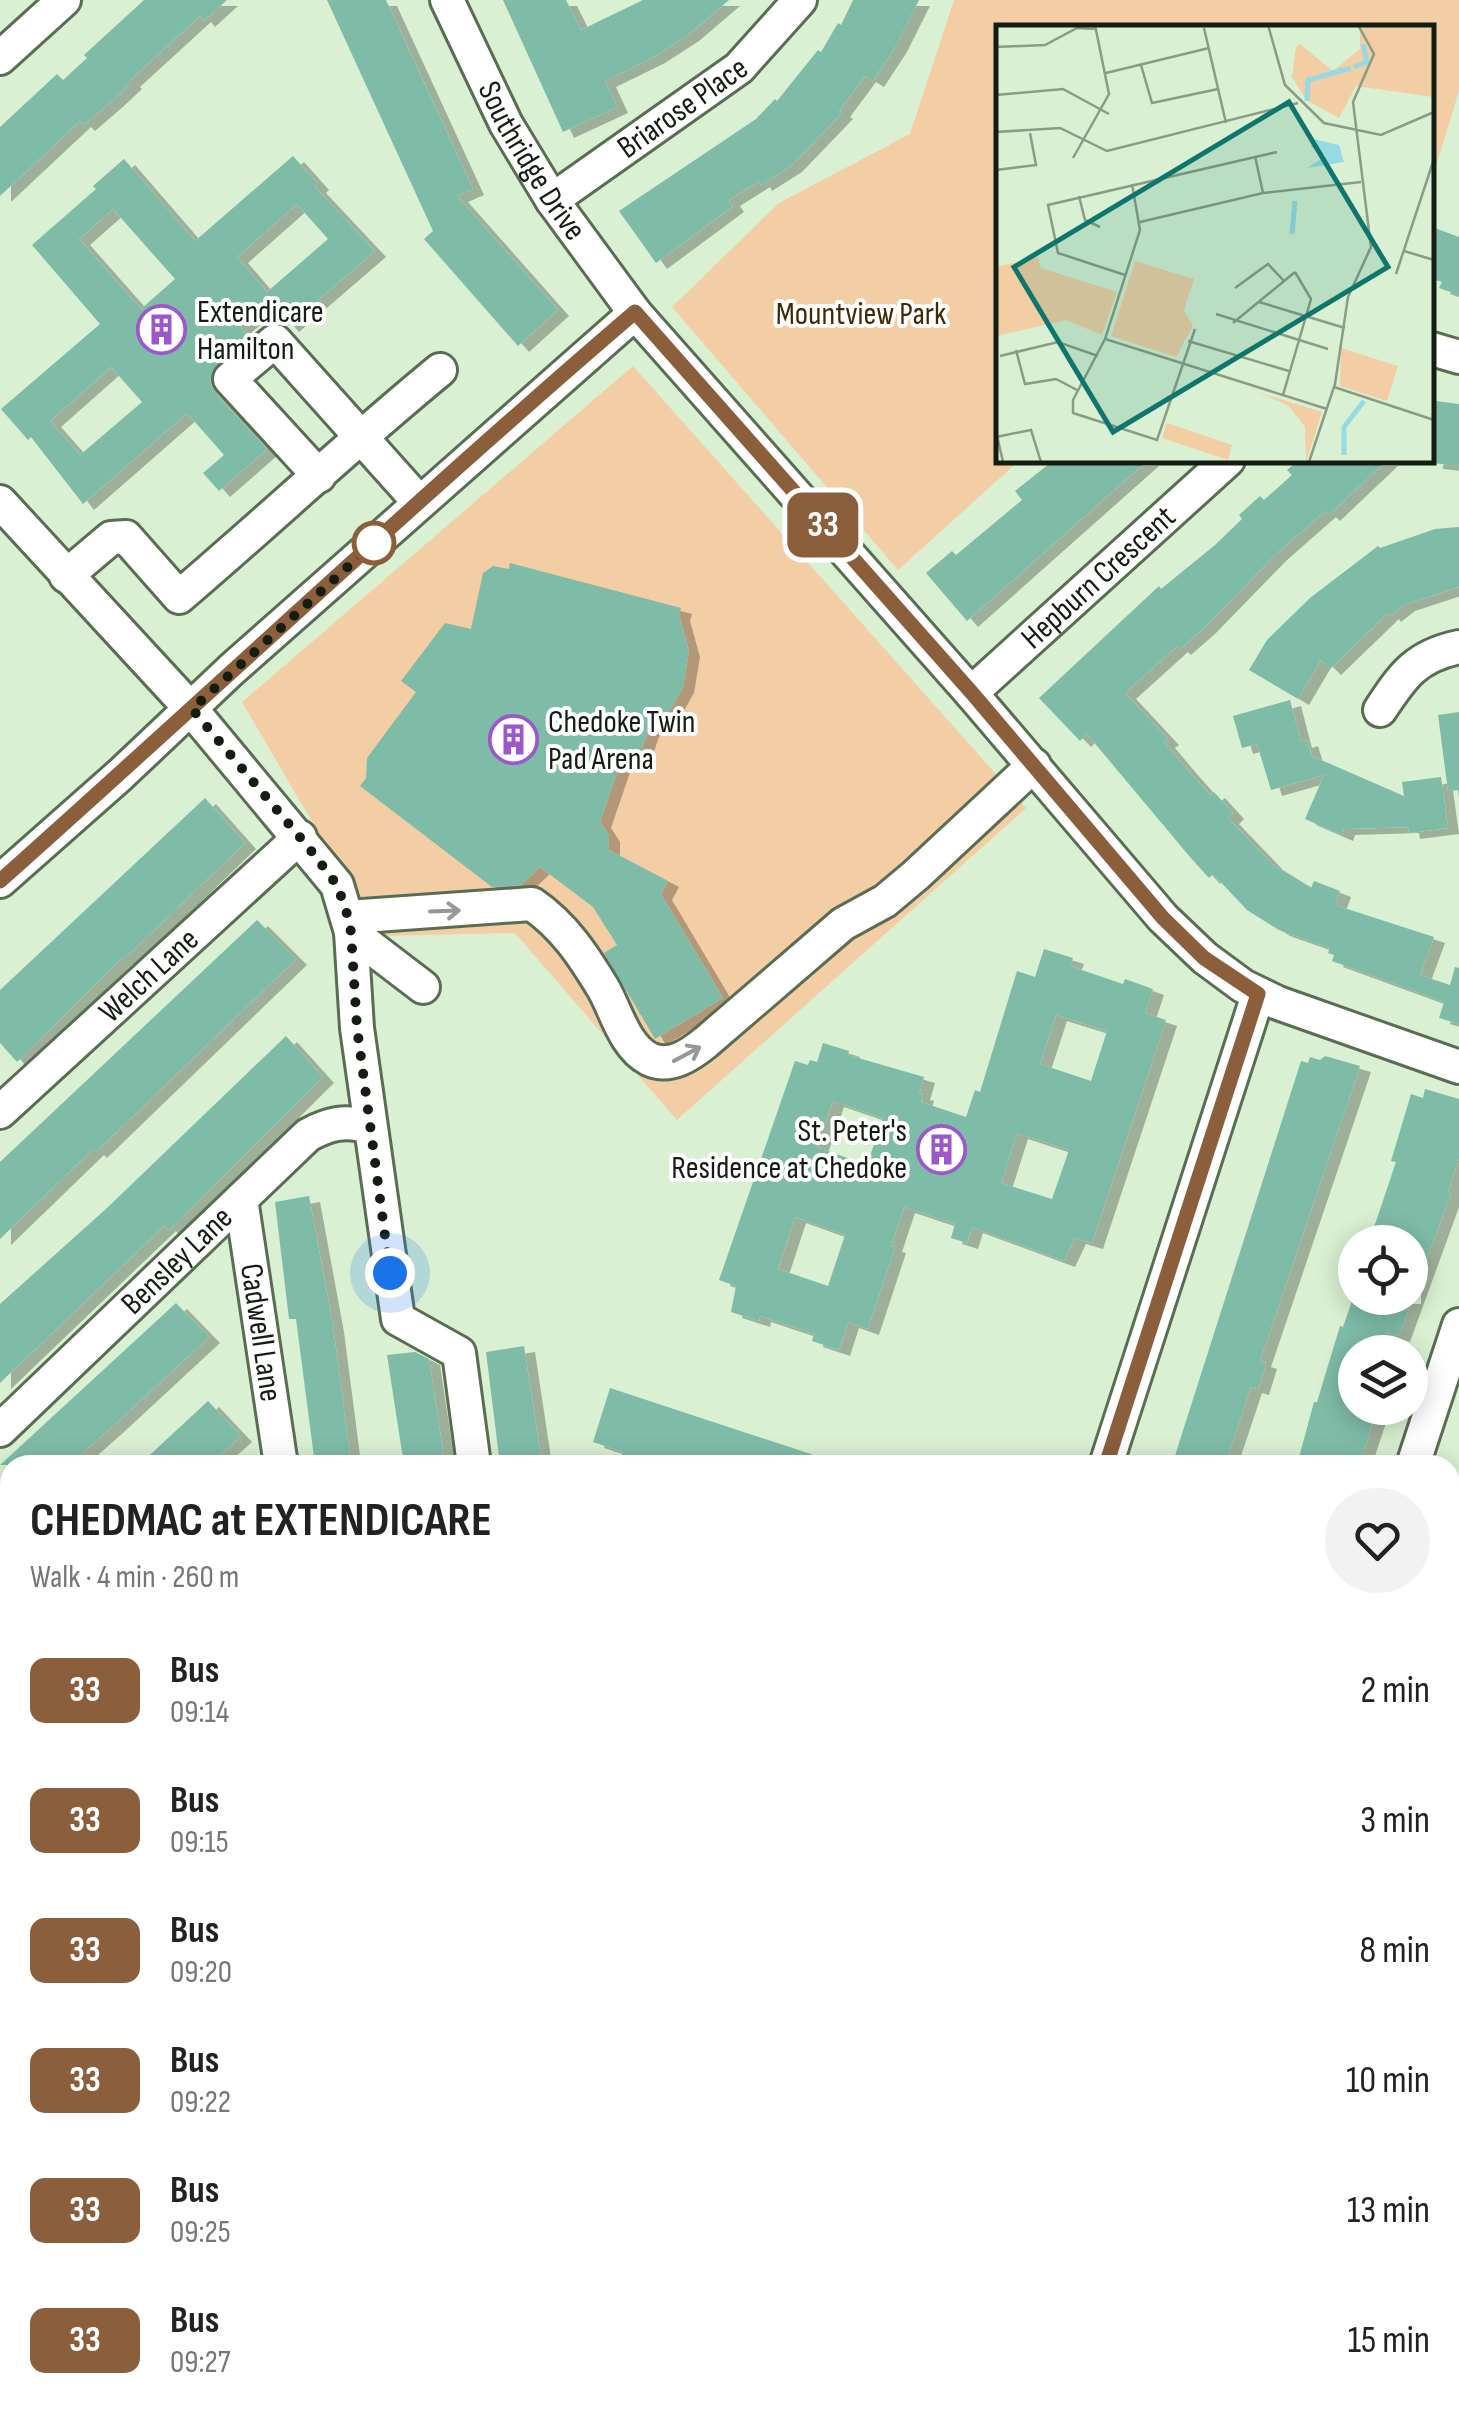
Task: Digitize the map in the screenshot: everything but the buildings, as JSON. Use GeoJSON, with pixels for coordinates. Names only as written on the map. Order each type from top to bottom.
{"type":"FeatureCollection","features":[{"type":"Feature","properties":{"kind":"street"},"geometry":{"type":"LineString","coordinates":[[0,58],[64,0]]}},
{"type":"Feature","properties":{"kind":"street","name":"Southridge Drive"},"geometry":{"type":"LineString","coordinates":[[447,0],[506,124],[552,200],[635,312],[972,693],[1163,918],[1204,958],[1258,994],[1459,1068]]}},
{"type":"Feature","properties":{"kind":"street","name":"Briarose Place"},"geometry":{"type":"LineString","coordinates":[[552,200],[739,68],[800,0]]}},
{"type":"Feature","properties":{"kind":"street"},"geometry":{"type":"LineString","coordinates":[[0,881],[635,312]]}},
{"type":"Feature","properties":{"kind":"street"},"geometry":{"type":"LineString","coordinates":[[320,476],[230,379],[275,341],[419,502]]}},
{"type":"Feature","properties":{"kind":"street"},"geometry":{"type":"LineString","coordinates":[[1434,350],[1459,357]]}},
{"type":"Feature","properties":{"kind":"street"},"geometry":{"type":"LineString","coordinates":[[66,576],[112,538],[126,538],[179,597],[320,476],[361,434],[440,370]]}},
{"type":"Feature","properties":{"kind":"street","name":"Hepburn Crescent"},"geometry":{"type":"LineString","coordinates":[[972,693],[1226,462]]}},
{"type":"Feature","properties":{"kind":"street"},"geometry":{"type":"LineString","coordinates":[[0,502],[192,709],[337,885],[349,924],[357,1028],[398,1319],[458,1353],[473,1455]]}},
{"type":"Feature","properties":{"kind":"street"},"geometry":{"type":"LineString","coordinates":[[1380,710],[1413,667],[1432,652],[1459,647]]}},
{"type":"Feature","properties":{"kind":"street"},"geometry":{"type":"LineString","coordinates":[[349,924],[532,904],[569,936],[605,992],[634,1048],[646,1058],[672,1062],[692,1054],[842,924],[885,901],[916,876],[1034,765]]}},
{"type":"Feature","properties":{"kind":"street","name":"Welch Lane"},"geometry":{"type":"LineString","coordinates":[[0,1112],[300,837]]}},
{"type":"Feature","properties":{"kind":"street"},"geometry":{"type":"LineString","coordinates":[[349,924],[423,987]]}},
{"type":"Feature","properties":{"kind":"street"},"geometry":{"type":"LineString","coordinates":[[1109,1455],[1258,994]]}},
{"type":"Feature","properties":{"kind":"street","name":"Bensley Lane"},"geometry":{"type":"LineString","coordinates":[[0,1430],[308,1135],[329,1124],[352,1122],[370,1127]]}},
{"type":"Feature","properties":{"kind":"street","name":"Cadwell Lane"},"geometry":{"type":"LineString","coordinates":[[241,1199],[274,1455]]}},
{"type":"Feature","properties":{"kind":"street"},"geometry":{"type":"LineString","coordinates":[[1416,1455],[1459,1325]]}},
{"type":"Feature","properties":{"kind":"green space","name":"Mountview Park"},"geometry":{"type":"Polygon","coordinates":[[[954,0],[1459,0],[1459,91],[1434,172],[1434,25],[996,25],[996,462],[1018,462],[898,570],[672,307],[779,203],[910,134],[954,0]]]}},
{"type":"Feature","properties":{"kind":"green space"},"geometry":{"type":"Polygon","coordinates":[[[633,366],[1026,808],[677,1120],[515,933],[379,936],[242,702],[633,366]]]}},
{"type":"Feature","properties":{"kind":"bus line","name":"33"},"geometry":{"type":"LineString","coordinates":[[0,881],[503,426],[635,312],[972,693],[1163,918],[1204,958],[1258,994],[1109,1455]]}},
{"type":"Feature","properties":{"kind":"place","name":"Extendicare Hamilton"},"geometry":{"type":"Point","coordinates":[162,330]}},
{"type":"Feature","properties":{"kind":"place","name":"Chedoke Twin Pad Arena"},"geometry":{"type":"Point","coordinates":[513,740]}},
{"type":"Feature","properties":{"kind":"place","name":"St. Peter's Residence at Chedoke"},"geometry":{"type":"Point","coordinates":[942,1149]}},
{"type":"Feature","properties":{"kind":"route"},"geometry":{"type":"LineString","coordinates":[[374,543],[192,709],[309,848],[337,885],[346,910],[357,1028],[390,1273]]}}]}
